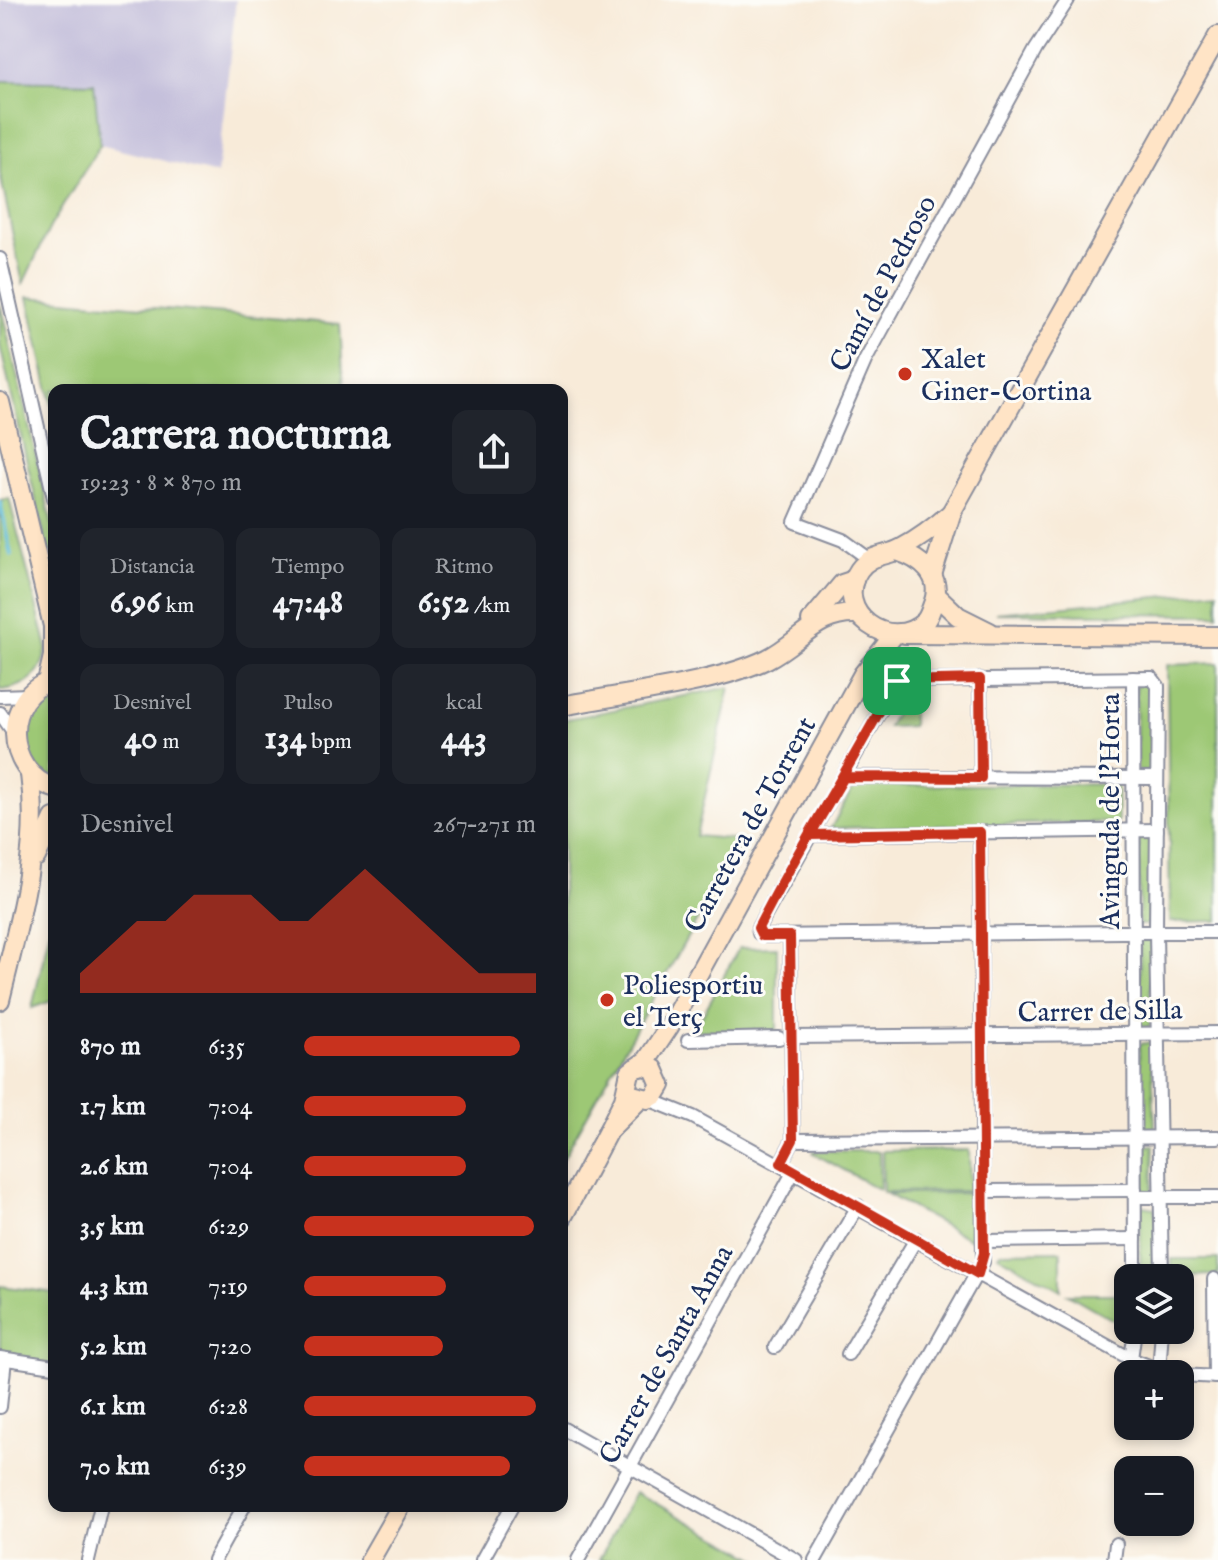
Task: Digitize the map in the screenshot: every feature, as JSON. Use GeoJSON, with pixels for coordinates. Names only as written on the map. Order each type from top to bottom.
{"type":"FeatureCollection","features":[{"type":"Feature","properties":{"kind":"main road"},"geometry":{"type":"LineString","coordinates":[[932,575],[952,511],[1218,36]]}},
{"type":"Feature","properties":{"kind":"main road"},"geometry":{"type":"LineString","coordinates":[[0,402],[48,601]]}},
{"type":"Feature","properties":{"kind":"main road"},"geometry":{"type":"LineString","coordinates":[[863,620],[852,597],[854,580],[869,559],[897,551],[924,536],[952,511]]}},
{"type":"Feature","properties":{"kind":"main road"},"geometry":{"type":"LineString","coordinates":[[897,551],[918,558],[932,575],[936,595],[927,620],[899,634]]}},
{"type":"Feature","properties":{"kind":"main road"},"geometry":{"type":"LineString","coordinates":[[799,635],[842,584],[854,580]]}},
{"type":"Feature","properties":{"kind":"main road"},"geometry":{"type":"LineString","coordinates":[[936,595],[958,616],[996,635]]}},
{"type":"Feature","properties":{"kind":"main road"},"geometry":{"type":"LineString","coordinates":[[568,705],[724,673],[768,659],[799,635],[836,613],[899,634],[1218,636]]}},
{"type":"Feature","properties":{"kind":"main road","name":"Carretera de Torrent"},"geometry":{"type":"LineString","coordinates":[[863,620],[863,674]]}},
{"type":"Feature","properties":{"kind":"main road","name":"Carretera de Torrent"},"geometry":{"type":"LineString","coordinates":[[631,1075],[647,1060],[658,1042],[863,674],[899,634]]}},
{"type":"Feature","properties":{"kind":"main road"},"geometry":{"type":"LineString","coordinates":[[48,682],[29,695],[18,712],[14,733],[17,755],[30,774],[48,784]]}},
{"type":"Feature","properties":{"kind":"main road"},"geometry":{"type":"LineString","coordinates":[[0,1000],[31,867],[34,806],[30,774]]}},
{"type":"Feature","properties":{"kind":"main road"},"geometry":{"type":"LineString","coordinates":[[31,867],[48,831]]}},
{"type":"Feature","properties":{"kind":"main road","name":"Carretera de Torrent"},"geometry":{"type":"LineString","coordinates":[[654,1069],[658,1042]]}},
{"type":"Feature","properties":{"kind":"main road"},"geometry":{"type":"LineString","coordinates":[[568,1207],[608,1131],[621,1107],[631,1075],[645,1066],[654,1069],[660,1078],[649,1096],[608,1131]]}},
{"type":"Feature","properties":{"kind":"main road"},"geometry":{"type":"LineString","coordinates":[[631,1075],[632,1096],[649,1096]]}},
{"type":"Feature","properties":{"kind":"main road"},"geometry":{"type":"LineString","coordinates":[[370,1560],[398,1512]]}},
{"type":"Feature","properties":{"kind":"street","name":"Camí de Pedroso"},"geometry":{"type":"LineString","coordinates":[[869,559],[843,540],[795,522],[805,491],[865,361],[1036,49],[1068,0]]}},
{"type":"Feature","properties":{"kind":"street"},"geometry":{"type":"LineString","coordinates":[[0,259],[48,471]]}},
{"type":"Feature","properties":{"kind":"street","name":"Avinguda de l'Horta"},"geometry":{"type":"LineString","coordinates":[[1135,1264],[1131,830],[1133,678],[1149,677],[1158,686],[1156,932],[1162,1264]]}},
{"type":"Feature","properties":{"kind":"street"},"geometry":{"type":"LineString","coordinates":[[1133,678],[904,679],[894,685],[758,928],[762,936],[1218,932]]}},
{"type":"Feature","properties":{"kind":"street"},"geometry":{"type":"LineString","coordinates":[[980,679],[981,778]]}},
{"type":"Feature","properties":{"kind":"street"},"geometry":{"type":"LineString","coordinates":[[0,696],[29,695]]}},
{"type":"Feature","properties":{"kind":"street"},"geometry":{"type":"LineString","coordinates":[[0,713],[14,733]]}},
{"type":"Feature","properties":{"kind":"street"},"geometry":{"type":"LineString","coordinates":[[844,777],[1157,778]]}},
{"type":"Feature","properties":{"kind":"street"},"geometry":{"type":"LineString","coordinates":[[810,835],[1157,830]]}},
{"type":"Feature","properties":{"kind":"street"},"geometry":{"type":"LineString","coordinates":[[815,1560],[978,1274],[984,1241],[980,832]]}},
{"type":"Feature","properties":{"kind":"street"},"geometry":{"type":"LineString","coordinates":[[781,1163],[793,1140],[785,1038],[790,936]]}},
{"type":"Feature","properties":{"kind":"street","name":"Carrer de Silla"},"geometry":{"type":"LineString","coordinates":[[688,1040],[1218,1033]]}},
{"type":"Feature","properties":{"kind":"street"},"geometry":{"type":"LineString","coordinates":[[649,1096],[781,1163],[1131,1359],[1133,1344]]}},
{"type":"Feature","properties":{"kind":"street"},"geometry":{"type":"LineString","coordinates":[[793,1140],[1218,1137]]}},
{"type":"Feature","properties":{"kind":"street","name":"Carrer de Santa Anna"},"geometry":{"type":"LineString","coordinates":[[578,1560],[794,1171]]}},
{"type":"Feature","properties":{"kind":"street"},"geometry":{"type":"LineString","coordinates":[[983,1191],[1218,1197]]}},
{"type":"Feature","properties":{"kind":"street"},"geometry":{"type":"LineString","coordinates":[[775,1347],[858,1206]]}},
{"type":"Feature","properties":{"kind":"street"},"geometry":{"type":"LineString","coordinates":[[848,1354],[916,1239]]}},
{"type":"Feature","properties":{"kind":"street"},"geometry":{"type":"LineString","coordinates":[[984,1241],[1135,1239]]}},
{"type":"Feature","properties":{"kind":"street"},"geometry":{"type":"LineString","coordinates":[[1194,1376],[1216,1377],[1214,1279]]}},
{"type":"Feature","properties":{"kind":"street"},"geometry":{"type":"LineString","coordinates":[[0,1407],[2,1359],[48,1365]]}},
{"type":"Feature","properties":{"kind":"street"},"geometry":{"type":"LineString","coordinates":[[568,1431],[796,1560]]}},
{"type":"Feature","properties":{"kind":"street"},"geometry":{"type":"LineString","coordinates":[[88,1560],[100,1512]]}},
{"type":"Feature","properties":{"kind":"street"},"geometry":{"type":"LineString","coordinates":[[214,1560],[241,1512]]}},
{"type":"Feature","properties":{"kind":"street"},"geometry":{"type":"LineString","coordinates":[[482,1560],[509,1512]]}},
{"type":"Feature","properties":{"kind":"street"},"geometry":{"type":"LineString","coordinates":[[1114,1560],[1116,1544]]}},
{"type":"Feature","properties":{"kind":"shaded area"},"geometry":{"type":"Polygon","coordinates":[[[0,0],[236,0],[217,174],[100,145],[94,83],[0,81],[0,0]]]}},
{"type":"Feature","properties":{"kind":"green space"},"geometry":{"type":"Polygon","coordinates":[[[0,81],[94,83],[100,145],[50,227],[23,284],[0,174],[0,81]]]}},
{"type":"Feature","properties":{"kind":"green space"},"geometry":{"type":"Polygon","coordinates":[[[28,297],[340,324],[344,384],[48,384],[48,387],[28,297]]]}},
{"type":"Feature","properties":{"kind":"green space"},"geometry":{"type":"Polygon","coordinates":[[[0,303],[48,507],[48,552],[0,346],[0,303]]]}},
{"type":"Feature","properties":{"kind":"green space"},"geometry":{"type":"Polygon","coordinates":[[[9,498],[47,648],[42,665],[33,677],[21,685],[3,690],[0,689],[0,500],[9,498]]]}},
{"type":"Feature","properties":{"kind":"green space"},"geometry":{"type":"Polygon","coordinates":[[[1218,591],[1218,615],[996,613],[1218,591]]]}},
{"type":"Feature","properties":{"kind":"green space"},"geometry":{"type":"Polygon","coordinates":[[[1218,663],[1218,921],[1170,922],[1167,665],[1218,663]]]}},
{"type":"Feature","properties":{"kind":"green space"},"geometry":{"type":"Polygon","coordinates":[[[1147,683],[1151,686],[1151,768],[1149,771],[1137,771],[1136,684],[1147,683]]]}},
{"type":"Feature","properties":{"kind":"green space","name":"Poliesportiu el Terç"},"geometry":{"type":"Polygon","coordinates":[[[730,687],[696,836],[742,840],[568,1149],[568,719],[730,687]]]}},
{"type":"Feature","properties":{"kind":"green space"},"geometry":{"type":"Polygon","coordinates":[[[907,689],[912,689],[912,726],[888,727],[907,689]]]}},
{"type":"Feature","properties":{"kind":"green space"},"geometry":{"type":"Polygon","coordinates":[[[48,690],[48,776],[36,767],[22,737],[24,715],[37,697],[48,690]]]}},
{"type":"Feature","properties":{"kind":"green space"},"geometry":{"type":"Polygon","coordinates":[[[1117,784],[1118,822],[831,828],[854,786],[1117,784]]]}},
{"type":"Feature","properties":{"kind":"green space"},"geometry":{"type":"Polygon","coordinates":[[[1139,837],[1152,839],[1151,925],[1139,925],[1139,837]]]}},
{"type":"Feature","properties":{"kind":"green space"},"geometry":{"type":"Polygon","coordinates":[[[48,938],[48,1002],[32,1008],[48,938]]]}},
{"type":"Feature","properties":{"kind":"green space"},"geometry":{"type":"Polygon","coordinates":[[[1140,940],[1151,940],[1150,1027],[1139,1026],[1140,940]]]}},
{"type":"Feature","properties":{"kind":"green space"},"geometry":{"type":"Polygon","coordinates":[[[777,947],[777,1030],[694,1031],[739,948],[777,947]]]}},
{"type":"Feature","properties":{"kind":"green space"},"geometry":{"type":"Polygon","coordinates":[[[1151,1042],[1155,1128],[1141,1130],[1139,1044],[1151,1042]]]}},
{"type":"Feature","properties":{"kind":"green space"},"geometry":{"type":"Polygon","coordinates":[[[1142,1145],[1154,1146],[1152,1192],[1139,1189],[1142,1145]]]}},
{"type":"Feature","properties":{"kind":"green space"},"geometry":{"type":"Polygon","coordinates":[[[969,1150],[970,1191],[883,1192],[882,1151],[969,1150]]]}},
{"type":"Feature","properties":{"kind":"green space"},"geometry":{"type":"Polygon","coordinates":[[[879,1151],[880,1190],[813,1153],[879,1151]]]}},
{"type":"Feature","properties":{"kind":"green space"},"geometry":{"type":"Polygon","coordinates":[[[970,1193],[971,1240],[887,1194],[970,1193]]]}},
{"type":"Feature","properties":{"kind":"green space"},"geometry":{"type":"Polygon","coordinates":[[[1141,1208],[1155,1208],[1156,1264],[1140,1264],[1141,1208]]]}},
{"type":"Feature","properties":{"kind":"green space"},"geometry":{"type":"Polygon","coordinates":[[[1061,1251],[1061,1290],[998,1255],[1000,1252],[1061,1251]]]}},
{"type":"Feature","properties":{"kind":"green space"},"geometry":{"type":"Polygon","coordinates":[[[1172,1259],[1218,1259],[1218,1275],[1194,1276],[1194,1264],[1172,1264],[1172,1259]]]}},
{"type":"Feature","properties":{"kind":"green space"},"geometry":{"type":"Polygon","coordinates":[[[0,1286],[48,1292],[48,1365],[0,1358],[0,1286]]]}},
{"type":"Feature","properties":{"kind":"green space"},"geometry":{"type":"Polygon","coordinates":[[[1068,1294],[1114,1294],[1114,1320],[1068,1294]]]}},
{"type":"Feature","properties":{"kind":"green space"},"geometry":{"type":"Polygon","coordinates":[[[635,1492],[759,1560],[599,1560],[635,1492]]]}},
{"type":"Feature","properties":{"kind":"waterway"},"geometry":{"type":"LineString","coordinates":[[0,502],[11,555]]}},
{"type":"Feature","properties":{"kind":"place","name":"Xalet Giner-Cortina"},"geometry":{"type":"Point","coordinates":[905,374]}},
{"type":"Feature","properties":{"kind":"place","name":"Poliesportiu el Terç"},"geometry":{"type":"Point","coordinates":[607,1000]}},
{"type":"Feature","properties":{"kind":"route"},"geometry":{"type":"LineString","coordinates":[[897,681],[850,766],[810,835],[758,928],[762,936],[790,936],[793,1140],[781,1163],[978,1274],[984,1253],[980,832],[810,835],[844,777],[981,778],[980,679],[897,681]]}}]}
